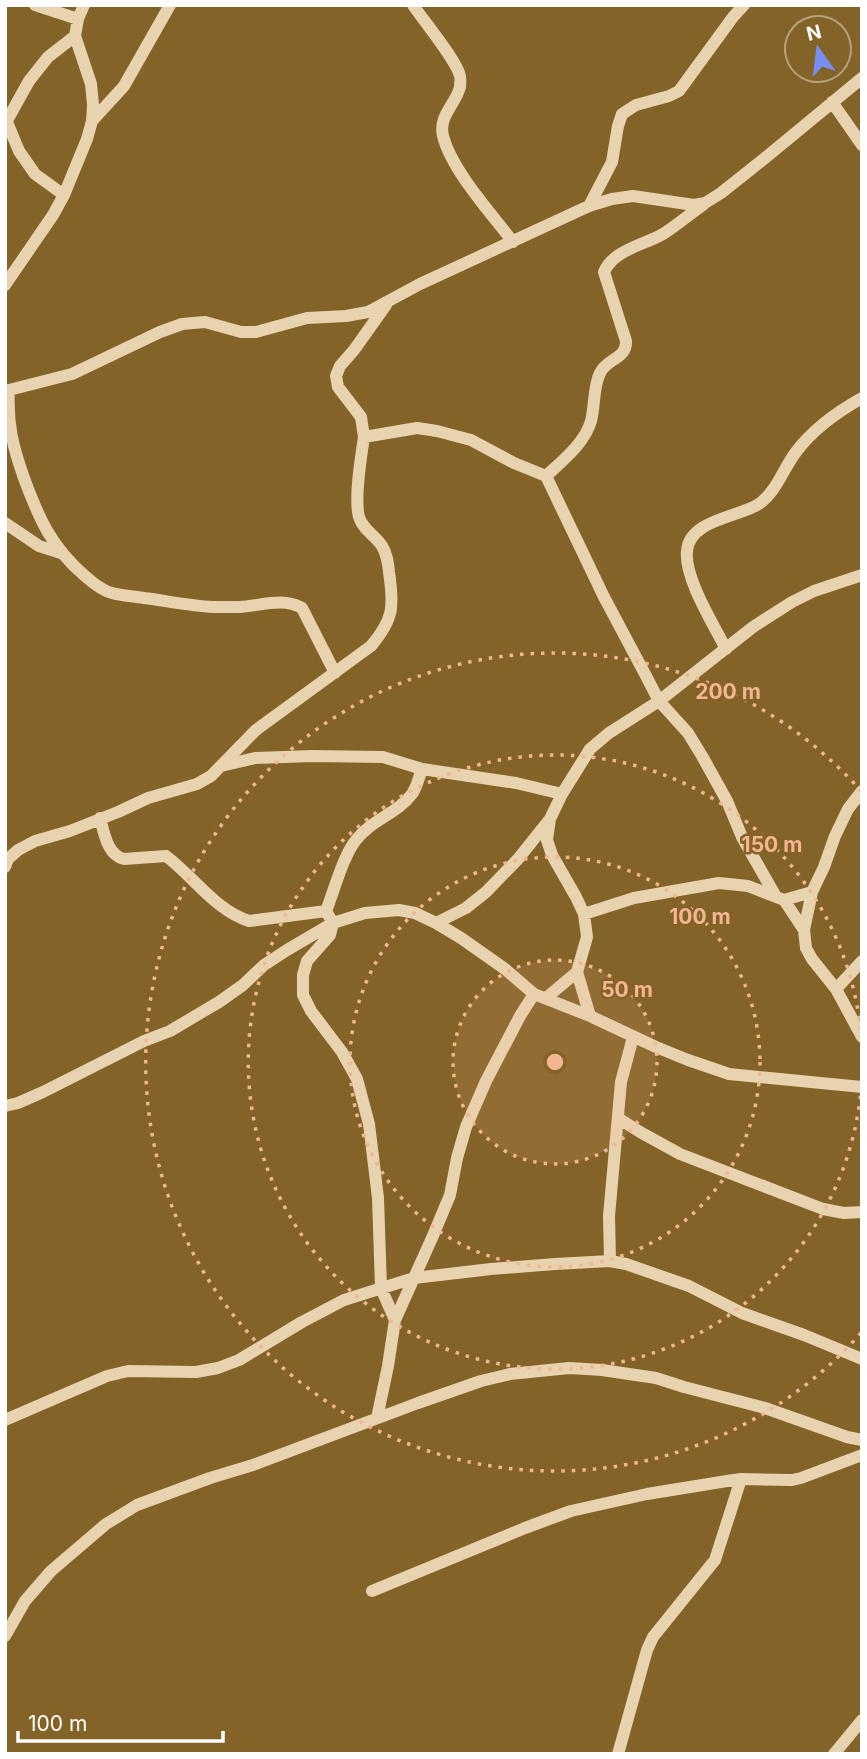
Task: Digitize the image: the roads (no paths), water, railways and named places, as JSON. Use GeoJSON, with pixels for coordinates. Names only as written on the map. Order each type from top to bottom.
{"type":"FeatureCollection","features":[{"type":"Feature","properties":{"kind":"street"},"geometry":{"type":"LineString","coordinates":[[35,5],[78,19]]}},
{"type":"Feature","properties":{"kind":"street"},"geometry":{"type":"LineString","coordinates":[[5,285],[53,215],[87,139],[93,105],[90,84],[75,36],[84,5]]}},
{"type":"Feature","properties":{"kind":"street"},"geometry":{"type":"LineString","coordinates":[[92,121],[124,86],[170,5]]}},
{"type":"Feature","properties":{"kind":"street"},"geometry":{"type":"LineString","coordinates":[[412,5],[461,77],[460,89],[442,120],[442,134],[449,153],[460,172],[513,242]]}},
{"type":"Feature","properties":{"kind":"street"},"geometry":{"type":"LineString","coordinates":[[589,206],[612,162],[622,114],[636,105],[679,91],[744,5]]}},
{"type":"Feature","properties":{"kind":"street"},"geometry":{"type":"LineString","coordinates":[[64,195],[35,174],[19,152],[6,123],[29,81],[48,57],[75,36]]}},
{"type":"Feature","properties":{"kind":"street"},"geometry":{"type":"LineString","coordinates":[[546,476],[577,446],[584,435],[590,424],[599,374],[626,348],[604,272],[607,265],[619,255],[664,233],[721,193],[862,78]]}},
{"type":"Feature","properties":{"kind":"street"},"geometry":{"type":"LineString","coordinates":[[832,103],[862,145]]}},
{"type":"Feature","properties":{"kind":"street"},"geometry":{"type":"LineString","coordinates":[[335,673],[302,608],[295,603],[209,607],[111,593],[91,581],[61,552],[39,519],[12,444],[7,391],[72,373],[183,324],[205,322],[241,332],[256,332],[307,318],[368,312],[419,284],[589,206],[612,199],[634,196],[694,205],[705,203]]}},
{"type":"Feature","properties":{"kind":"street"},"geometry":{"type":"LineString","coordinates":[[5,867],[8,859],[18,850],[35,841],[70,831],[148,797],[197,784],[211,776],[256,730],[371,646],[384,631],[390,616],[392,593],[386,553],[364,527],[359,516],[364,437],[361,417],[338,387],[336,376],[340,366],[388,302]]}},
{"type":"Feature","properties":{"kind":"street"},"geometry":{"type":"LineString","coordinates":[[726,649],[693,582],[686,550],[691,538],[701,529],[758,504],[774,489],[796,452],[817,428],[862,398]]}},
{"type":"Feature","properties":{"kind":"street"},"geometry":{"type":"LineString","coordinates":[[364,437],[417,428],[437,431],[471,440],[514,463],[546,476],[604,597],[659,701],[688,733],[727,801],[742,837],[780,898],[804,930]]}},
{"type":"Feature","properties":{"kind":"street"},"geometry":{"type":"LineString","coordinates":[[5,523],[39,546],[61,552]]}},
{"type":"Feature","properties":{"kind":"street"},"geometry":{"type":"LineString","coordinates":[[436,923],[466,908],[518,859],[550,819],[590,749],[609,733],[659,701],[753,627],[792,602],[814,591],[862,575]]}},
{"type":"Feature","properties":{"kind":"street"},"geometry":{"type":"LineString","coordinates":[[220,766],[255,758],[383,757],[422,769],[516,783],[562,794]]}},
{"type":"Feature","properties":{"kind":"street"},"geometry":{"type":"LineString","coordinates":[[395,1320],[381,1288],[378,1198],[369,1124],[357,1079],[342,1052],[311,1011],[303,995],[303,975],[307,961],[330,935],[329,917],[342,868],[354,842],[370,825],[398,808],[412,793],[422,769]]}},
{"type":"Feature","properties":{"kind":"street"},"geometry":{"type":"LineString","coordinates":[[862,791],[848,809],[835,836],[812,892],[804,930],[806,948],[836,989],[862,1037]]}},
{"type":"Feature","properties":{"kind":"street"},"geometry":{"type":"LineString","coordinates":[[100,818],[112,851],[118,858],[166,856],[237,917],[249,921],[399,910],[415,913],[436,923],[540,995],[688,1060],[729,1074],[862,1087]]}},
{"type":"Feature","properties":{"kind":"street"},"geometry":{"type":"LineString","coordinates":[[550,819],[547,840],[552,855],[584,914],[587,937],[577,972],[590,1016]]}},
{"type":"Feature","properties":{"kind":"street"},"geometry":{"type":"LineString","coordinates":[[584,914],[634,898],[719,883],[748,886],[780,898],[812,892]]}},
{"type":"Feature","properties":{"kind":"street"},"geometry":{"type":"LineString","coordinates":[[5,1106],[43,1092],[144,1041],[170,1031],[243,985],[264,965],[329,917]]}},
{"type":"Feature","properties":{"kind":"street"},"geometry":{"type":"LineString","coordinates":[[836,989],[862,961]]}},
{"type":"Feature","properties":{"kind":"street"},"geometry":{"type":"LineString","coordinates":[[377,1418],[395,1320],[450,1195],[459,1150],[471,1116],[513,1029],[540,995],[577,972]]}},
{"type":"Feature","properties":{"kind":"street"},"geometry":{"type":"LineString","coordinates":[[610,1261],[609,1216],[621,1082],[633,1037]]}},
{"type":"Feature","properties":{"kind":"street"},"geometry":{"type":"LineString","coordinates":[[618,1118],[680,1154],[823,1209],[844,1213],[862,1212]]}},
{"type":"Feature","properties":{"kind":"street"},"geometry":{"type":"LineString","coordinates":[[5,1420],[107,1376],[128,1371],[196,1372],[218,1368],[239,1360],[344,1300],[381,1288],[414,1278],[491,1269],[610,1261],[626,1264],[689,1286],[742,1313],[862,1359]]}},
{"type":"Feature","properties":{"kind":"street"},"geometry":{"type":"LineString","coordinates":[[5,1636],[25,1601],[51,1572],[106,1524],[137,1505],[377,1418],[510,1374],[569,1368],[656,1378],[765,1408],[862,1440]]}},
{"type":"Feature","properties":{"kind":"street"},"geometry":{"type":"LineString","coordinates":[[372,1591],[571,1511],[647,1494],[741,1479],[792,1480],[862,1455]]}},
{"type":"Feature","properties":{"kind":"street"},"geometry":{"type":"LineString","coordinates":[[618,1754],[653,1637],[715,1560],[741,1479]]}},
{"type":"Feature","properties":{"kind":"street"},"geometry":{"type":"LineString","coordinates":[[834,1754],[862,1720]]}}]}
